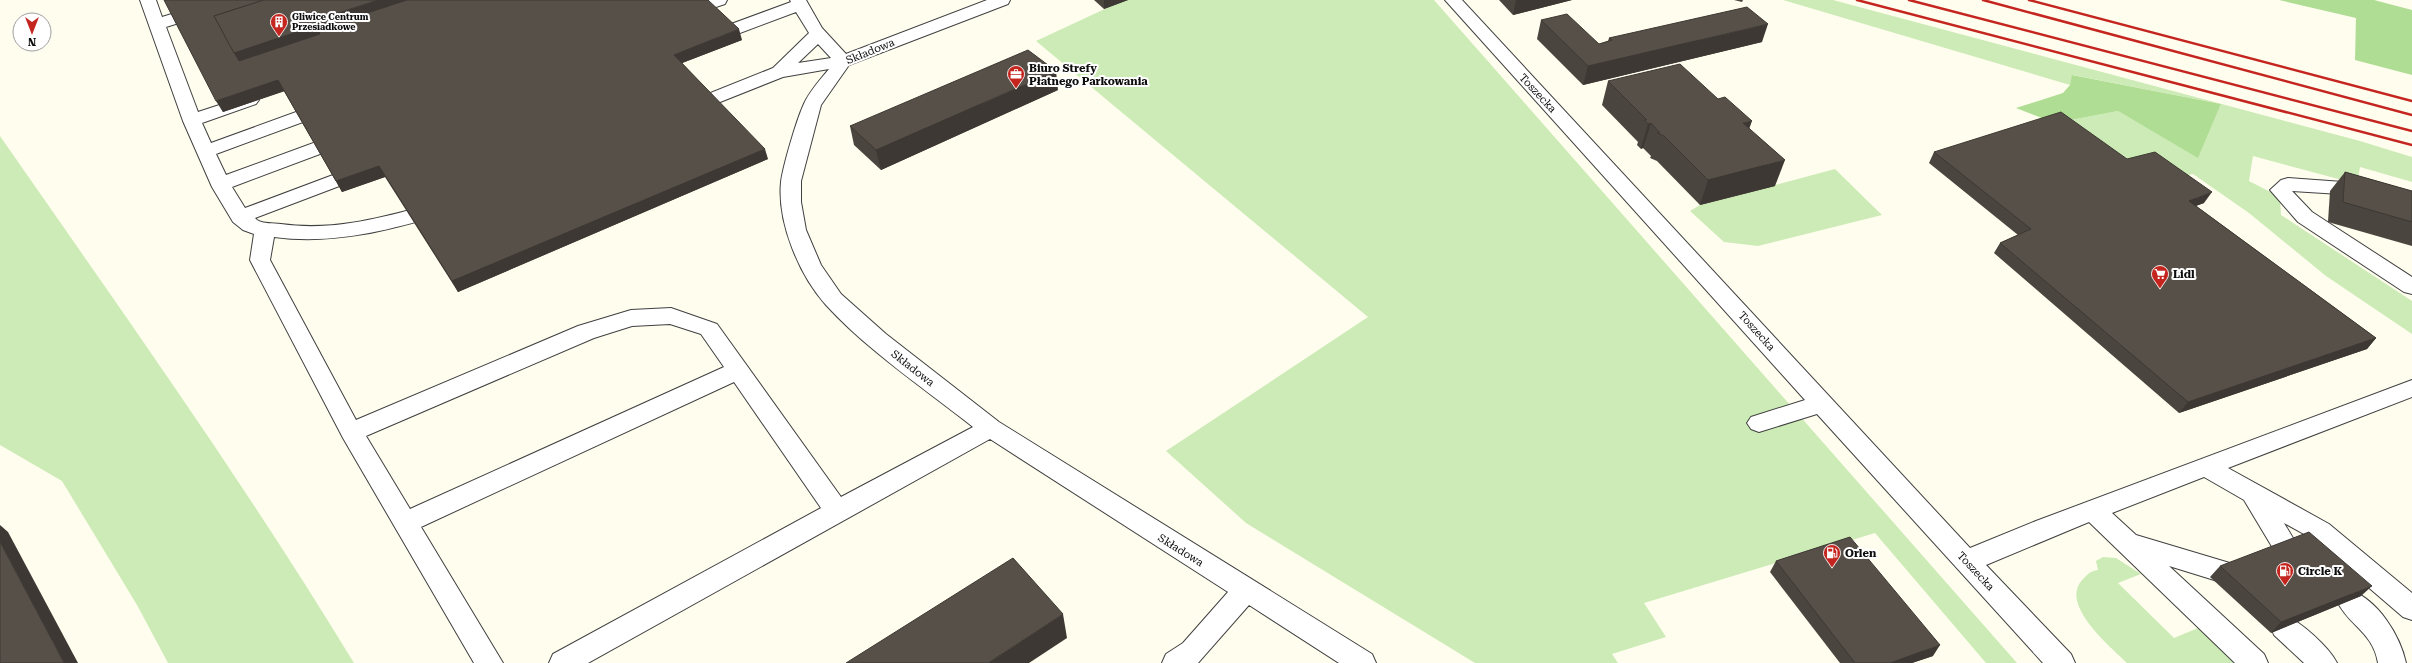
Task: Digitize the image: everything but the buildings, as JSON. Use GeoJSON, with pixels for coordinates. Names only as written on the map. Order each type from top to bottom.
{"type":"FeatureCollection","features":[{"type":"Feature","properties":{"kind":"street"},"geometry":{"type":"LineString","coordinates":[[148,0],[193,120],[221,184],[240,217],[252,226],[290,233],[343,232],[404,219],[457,202]]}},
{"type":"Feature","properties":{"kind":"street"},"geometry":{"type":"LineString","coordinates":[[157,24],[234,0]]}},
{"type":"Feature","properties":{"kind":"street"},"geometry":{"type":"LineString","coordinates":[[670,18],[720,0]]}},
{"type":"Feature","properties":{"kind":"street","name":"Składowa"},"geometry":{"type":"LineString","coordinates":[[1002,0],[843,61],[812,105],[791,181],[791,202],[796,230],[811,266],[833,299],[878,340],[991,428],[1362,663]]}},
{"type":"Feature","properties":{"kind":"street","name":"Toszecka"},"geometry":{"type":"LineString","coordinates":[[1453,0],[2061,663]]}},
{"type":"Feature","properties":{"kind":"street"},"geometry":{"type":"LineString","coordinates":[[691,46],[799,2],[818,34],[843,61]]}},
{"type":"Feature","properties":{"kind":"street"},"geometry":{"type":"LineString","coordinates":[[779,72],[818,34]]}},
{"type":"Feature","properties":{"kind":"street"},"geometry":{"type":"LineString","coordinates":[[670,116],[779,72],[843,61]]}},
{"type":"Feature","properties":{"kind":"street"},"geometry":{"type":"LineString","coordinates":[[193,120],[268,94]]}},
{"type":"Feature","properties":{"kind":"street"},"geometry":{"type":"LineString","coordinates":[[206,151],[340,103]]}},
{"type":"Feature","properties":{"kind":"street"},"geometry":{"type":"LineString","coordinates":[[221,184],[361,132]]}},
{"type":"Feature","properties":{"kind":"street"},"geometry":{"type":"LineString","coordinates":[[240,217],[378,165]]}},
{"type":"Feature","properties":{"kind":"street"},"geometry":{"type":"LineString","coordinates":[[2412,206],[2357,189],[2288,184],[2280,190],[2305,217],[2412,286]]}},
{"type":"Feature","properties":{"kind":"street"},"geometry":{"type":"LineString","coordinates":[[266,228],[260,260],[351,432],[489,663]]}},
{"type":"Feature","properties":{"kind":"street"},"geometry":{"type":"LineString","coordinates":[[351,432],[586,332],[631,318],[671,316],[709,329],[837,511]]}},
{"type":"Feature","properties":{"kind":"street"},"geometry":{"type":"LineString","coordinates":[[405,523],[738,370]]}},
{"type":"Feature","properties":{"kind":"street"},"geometry":{"type":"LineString","coordinates":[[1967,560],[2093,510],[2412,388]]}},
{"type":"Feature","properties":{"kind":"street"},"geometry":{"type":"LineString","coordinates":[[1759,423],[1822,404]]}},
{"type":"Feature","properties":{"kind":"street"},"geometry":{"type":"LineString","coordinates":[[563,663],[837,511],[991,428]]}},
{"type":"Feature","properties":{"kind":"street"},"geometry":{"type":"LineString","coordinates":[[2206,467],[2320,531],[2412,609]]}},
{"type":"Feature","properties":{"kind":"street"},"geometry":{"type":"LineString","coordinates":[[2253,494],[2286,548]]}},
{"type":"Feature","properties":{"kind":"street"},"geometry":{"type":"LineString","coordinates":[[2093,510],[2254,663]]}},
{"type":"Feature","properties":{"kind":"street"},"geometry":{"type":"LineString","coordinates":[[2128,543],[2224,572]]}},
{"type":"Feature","properties":{"kind":"street"},"geometry":{"type":"LineString","coordinates":[[1176,663],[1194,651],[1246,590]]}},
{"type":"Feature","properties":{"kind":"street"},"geometry":{"type":"LineString","coordinates":[[2350,601],[2379,629],[2391,653],[2392,663]]}},
{"type":"Feature","properties":{"kind":"street"},"geometry":{"type":"LineString","coordinates":[[2284,627],[2323,663]]}},
{"type":"Feature","properties":{"kind":"green space"},"geometry":{"type":"Polygon","coordinates":[[[1124,0],[1434,0],[2017,663],[1986,663],[1875,533],[1644,603],[1666,637],[1612,654],[1618,663],[1475,663],[1246,523],[1166,451],[1368,317],[1036,41],[1124,0]]]}},
{"type":"Feature","properties":{"kind":"green space"},"geometry":{"type":"Polygon","coordinates":[[[1783,0],[1833,0],[2360,141],[2412,157],[2412,182],[2360,167],[2357,184],[2253,156],[2249,181],[2280,197],[2281,215],[2412,301],[2412,334],[2326,276],[2249,213],[2193,174],[2172,179],[2121,169],[2055,123],[2118,111],[2198,157],[2221,104],[2073,75],[2070,85],[1783,0]]]}},
{"type":"Feature","properties":{"kind":"green space"},"geometry":{"type":"Polygon","coordinates":[[[2279,0],[2374,0],[2412,10],[2412,75],[2355,60],[2356,18],[2279,0]]]}},
{"type":"Feature","properties":{"kind":"green space"},"geometry":{"type":"Polygon","coordinates":[[[2072,75],[2221,104],[2198,158],[2118,111],[2055,123],[2016,108],[2063,93],[2070,85],[2072,75]]]}},
{"type":"Feature","properties":{"kind":"green space"},"geometry":{"type":"Polygon","coordinates":[[[0,136],[226,463],[354,663],[168,663],[137,605],[62,481],[0,445],[0,136]]]}},
{"type":"Feature","properties":{"kind":"green space"},"geometry":{"type":"Polygon","coordinates":[[[1835,169],[1882,215],[1758,246],[1724,242],[1690,211],[1700,205],[1835,169]]]}},
{"type":"Feature","properties":{"kind":"green space"},"geometry":{"type":"Polygon","coordinates":[[[2103,557],[2116,558],[2141,574],[2118,583],[2174,638],[2198,628],[2234,663],[2127,663],[2099,636],[2082,612],[2077,600],[2077,589],[2083,579],[2091,572],[2098,570],[2096,561],[2103,557]]]}},
{"type":"Feature","properties":{"kind":"railway"},"geometry":{"type":"LineString","coordinates":[[1857,0],[2412,145]]}},
{"type":"Feature","properties":{"kind":"railway"},"geometry":{"type":"LineString","coordinates":[[1909,0],[2412,131]]}},
{"type":"Feature","properties":{"kind":"railway"},"geometry":{"type":"LineString","coordinates":[[1983,0],[2412,115]]}},
{"type":"Feature","properties":{"kind":"railway"},"geometry":{"type":"LineString","coordinates":[[2029,0],[2412,101]]}},
{"type":"Feature","properties":{"kind":"place","name":"Gliwice Centrum Przesiadkowe"},"geometry":{"type":"Point","coordinates":[279,37]}},
{"type":"Feature","properties":{"kind":"place","name":"Biuro Strefy Płatnego Parkowania"},"geometry":{"type":"Point","coordinates":[1016,89]}},
{"type":"Feature","properties":{"kind":"place","name":"Lidl"},"geometry":{"type":"Point","coordinates":[2160,289]}},
{"type":"Feature","properties":{"kind":"place","name":"Orlen"},"geometry":{"type":"Point","coordinates":[1832,568]}},
{"type":"Feature","properties":{"kind":"place","name":"Circle K"},"geometry":{"type":"Point","coordinates":[2285,586]}}]}
